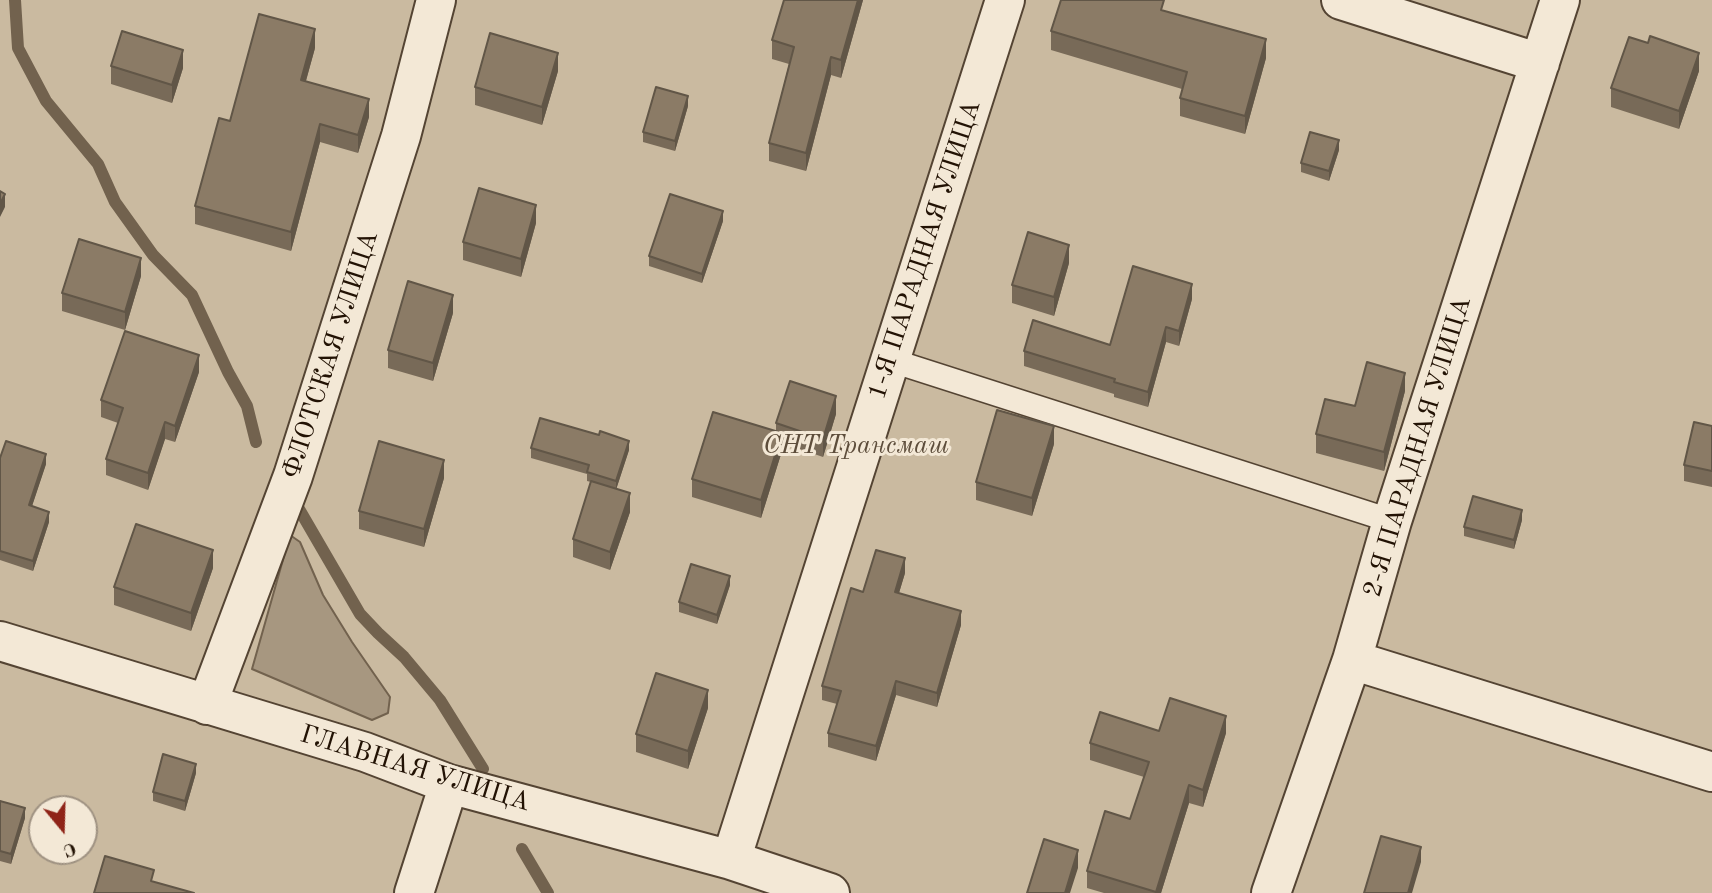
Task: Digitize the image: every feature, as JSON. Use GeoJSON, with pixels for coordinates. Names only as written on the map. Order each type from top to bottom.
{"type":"FeatureCollection","features":[{"type":"Feature","properties":{"kind":"street","name":"ФЛОТСКАЯ УЛИЦА"},"geometry":{"type":"LineString","coordinates":[[207,705],[293,476],[401,136],[436,0]]}},
{"type":"Feature","properties":{"kind":"street","name":"1-Я ПАРАДНАЯ УЛИЦА"},"geometry":{"type":"LineString","coordinates":[[731,860],[1005,0]]}},
{"type":"Feature","properties":{"kind":"street"},"geometry":{"type":"LineString","coordinates":[[1341,0],[1540,63]]}},
{"type":"Feature","properties":{"kind":"street","name":"2-Я ПАРАДНАЯ УЛИЦА"},"geometry":{"type":"LineString","coordinates":[[1271,893],[1352,660],[1392,521],[1560,0]]}},
{"type":"Feature","properties":{"kind":"street","name":"ГЛАВНАЯ УЛИЦА"},"geometry":{"type":"LineString","coordinates":[[0,641],[365,752],[449,784],[731,860],[830,893]]}},
{"type":"Feature","properties":{"kind":"street"},"geometry":{"type":"LineString","coordinates":[[1352,660],[1709,764]]}},
{"type":"Feature","properties":{"kind":"street"},"geometry":{"type":"LineString","coordinates":[[414,893],[449,784]]}},
{"type":"Feature","properties":{"kind":"lane"},"geometry":{"type":"LineString","coordinates":[[890,360],[1392,521]]}},
{"type":"Feature","properties":{"kind":"green space","name":"СНТ Трансмаш"},"geometry":{"type":"Polygon","coordinates":[[[0,0],[1712,0],[1712,893],[0,893],[0,0]]]}},
{"type":"Feature","properties":{"kind":"shaded area"},"geometry":{"type":"Polygon","coordinates":[[[290,535],[300,542],[323,595],[390,697],[388,713],[372,720],[252,669],[290,535]]]}},
{"type":"Feature","properties":{"kind":"building"},"geometry":{"type":"Polygon","coordinates":[[[784,0],[858,0],[841,60],[831,57],[806,153],[769,143],[794,47],[772,40],[784,0]]]}},
{"type":"Feature","properties":{"kind":"building"},"geometry":{"type":"Polygon","coordinates":[[[1061,0],[1164,0],[1161,10],[1266,39],[1245,116],[1180,98],[1187,72],[1051,31],[1061,0]]]}},
{"type":"Feature","properties":{"kind":"building"},"geometry":{"type":"Polygon","coordinates":[[[259,14],[315,29],[301,80],[369,99],[358,135],[320,124],[291,232],[195,206],[219,118],[230,121],[259,14]]]}},
{"type":"Feature","properties":{"kind":"building"},"geometry":{"type":"Polygon","coordinates":[[[122,31],[183,50],[172,85],[111,66],[122,31]]]}},
{"type":"Feature","properties":{"kind":"building"},"geometry":{"type":"Polygon","coordinates":[[[490,33],[558,53],[542,107],[475,87],[490,33]]]}},
{"type":"Feature","properties":{"kind":"building"},"geometry":{"type":"Polygon","coordinates":[[[1650,36],[1699,53],[1679,111],[1611,88],[1629,37],[1648,43],[1650,36]]]}},
{"type":"Feature","properties":{"kind":"building"},"geometry":{"type":"Polygon","coordinates":[[[656,87],[688,96],[675,141],[643,132],[656,87]]]}},
{"type":"Feature","properties":{"kind":"building"},"geometry":{"type":"Polygon","coordinates":[[[1310,132],[1339,140],[1329,171],[1301,163],[1310,132]]]}},
{"type":"Feature","properties":{"kind":"building"},"geometry":{"type":"Polygon","coordinates":[[[479,188],[536,205],[521,259],[463,242],[479,188]]]}},
{"type":"Feature","properties":{"kind":"building"},"geometry":{"type":"Polygon","coordinates":[[[0,191],[5,194],[0,204],[0,191]]]}},
{"type":"Feature","properties":{"kind":"building"},"geometry":{"type":"Polygon","coordinates":[[[670,194],[723,211],[702,274],[649,256],[670,194]]]}},
{"type":"Feature","properties":{"kind":"building"},"geometry":{"type":"Polygon","coordinates":[[[1028,232],[1069,245],[1054,297],[1012,285],[1028,232]]]}},
{"type":"Feature","properties":{"kind":"building"},"geometry":{"type":"Polygon","coordinates":[[[79,239],[141,258],[125,312],[62,293],[79,239]]]}},
{"type":"Feature","properties":{"kind":"building"},"geometry":{"type":"Polygon","coordinates":[[[1133,266],[1192,284],[1179,331],[1166,327],[1148,392],[1024,351],[1033,320],[1110,345],[1133,266]]]}},
{"type":"Feature","properties":{"kind":"building"},"geometry":{"type":"Polygon","coordinates":[[[408,281],[453,295],[433,363],[388,350],[408,281]]]}},
{"type":"Feature","properties":{"kind":"building"},"geometry":{"type":"Polygon","coordinates":[[[125,331],[199,355],[175,426],[165,422],[148,473],[106,459],[123,408],[101,400],[125,331]]]}},
{"type":"Feature","properties":{"kind":"building"},"geometry":{"type":"Polygon","coordinates":[[[1367,362],[1405,373],[1384,452],[1316,434],[1325,399],[1355,406],[1367,362]]]}},
{"type":"Feature","properties":{"kind":"building"},"geometry":{"type":"Polygon","coordinates":[[[790,381],[836,396],[823,439],[776,423],[790,381]]]}},
{"type":"Feature","properties":{"kind":"building"},"geometry":{"type":"Polygon","coordinates":[[[997,410],[1054,426],[1032,498],[976,482],[997,410]]]}},
{"type":"Feature","properties":{"kind":"building"},"geometry":{"type":"Polygon","coordinates":[[[713,412],[782,433],[761,500],[692,479],[713,412]]]}},
{"type":"Feature","properties":{"kind":"building"},"geometry":{"type":"Polygon","coordinates":[[[540,418],[599,435],[600,431],[629,441],[616,481],[587,472],[589,465],[531,448],[540,418]]]}},
{"type":"Feature","properties":{"kind":"building"},"geometry":{"type":"Polygon","coordinates":[[[1694,422],[1712,426],[1712,471],[1684,465],[1694,422]]]}},
{"type":"Feature","properties":{"kind":"building"},"geometry":{"type":"Polygon","coordinates":[[[6,441],[46,454],[29,505],[49,512],[33,561],[0,551],[0,458],[6,441]]]}},
{"type":"Feature","properties":{"kind":"building"},"geometry":{"type":"Polygon","coordinates":[[[379,441],[444,460],[424,529],[359,511],[379,441]]]}},
{"type":"Feature","properties":{"kind":"building"},"geometry":{"type":"Polygon","coordinates":[[[591,481],[630,493],[610,552],[573,539],[591,481]]]}},
{"type":"Feature","properties":{"kind":"building"},"geometry":{"type":"Polygon","coordinates":[[[1473,496],[1522,510],[1514,540],[1464,527],[1473,496]]]}},
{"type":"Feature","properties":{"kind":"building"},"geometry":{"type":"Polygon","coordinates":[[[136,524],[213,550],[191,613],[114,587],[136,524]]]}},
{"type":"Feature","properties":{"kind":"building"},"geometry":{"type":"Polygon","coordinates":[[[876,550],[905,558],[895,592],[961,611],[937,693],[896,681],[876,746],[828,733],[841,691],[822,686],[851,588],[863,592],[876,550]]]}},
{"type":"Feature","properties":{"kind":"building"},"geometry":{"type":"Polygon","coordinates":[[[691,564],[730,576],[717,615],[679,602],[691,564]]]}},
{"type":"Feature","properties":{"kind":"building"},"geometry":{"type":"Polygon","coordinates":[[[656,673],[708,690],[688,751],[636,734],[656,673]]]}},
{"type":"Feature","properties":{"kind":"building"},"geometry":{"type":"Polygon","coordinates":[[[1170,698],[1226,716],[1203,790],[1189,785],[1156,892],[1087,871],[1105,811],[1130,819],[1149,762],[1090,743],[1100,712],[1159,731],[1170,698]]]}},
{"type":"Feature","properties":{"kind":"building"},"geometry":{"type":"Polygon","coordinates":[[[163,754],[196,764],[185,801],[153,792],[163,754]]]}},
{"type":"Feature","properties":{"kind":"building"},"geometry":{"type":"Polygon","coordinates":[[[0,801],[25,808],[11,854],[0,851],[0,801]]]}},
{"type":"Feature","properties":{"kind":"building"},"geometry":{"type":"Polygon","coordinates":[[[1381,836],[1421,847],[1408,893],[1364,893],[1381,836]]]}},
{"type":"Feature","properties":{"kind":"building"},"geometry":{"type":"Polygon","coordinates":[[[1044,839],[1078,850],[1065,893],[1027,893],[1044,839]]]}},
{"type":"Feature","properties":{"kind":"building"},"geometry":{"type":"Polygon","coordinates":[[[105,856],[154,870],[151,881],[194,893],[94,893],[105,856]]]}},
{"type":"Feature","properties":{"kind":"waterway"},"geometry":{"type":"LineString","coordinates":[[15,0],[18,48],[46,101],[98,164],[115,202],[153,255],[192,295],[247,406],[256,442]]}},
{"type":"Feature","properties":{"kind":"waterway"},"geometry":{"type":"LineString","coordinates":[[299,509],[360,614],[404,657],[440,700],[483,769]]}},
{"type":"Feature","properties":{"kind":"waterway"},"geometry":{"type":"LineString","coordinates":[[522,849],[548,893]]}}]}
